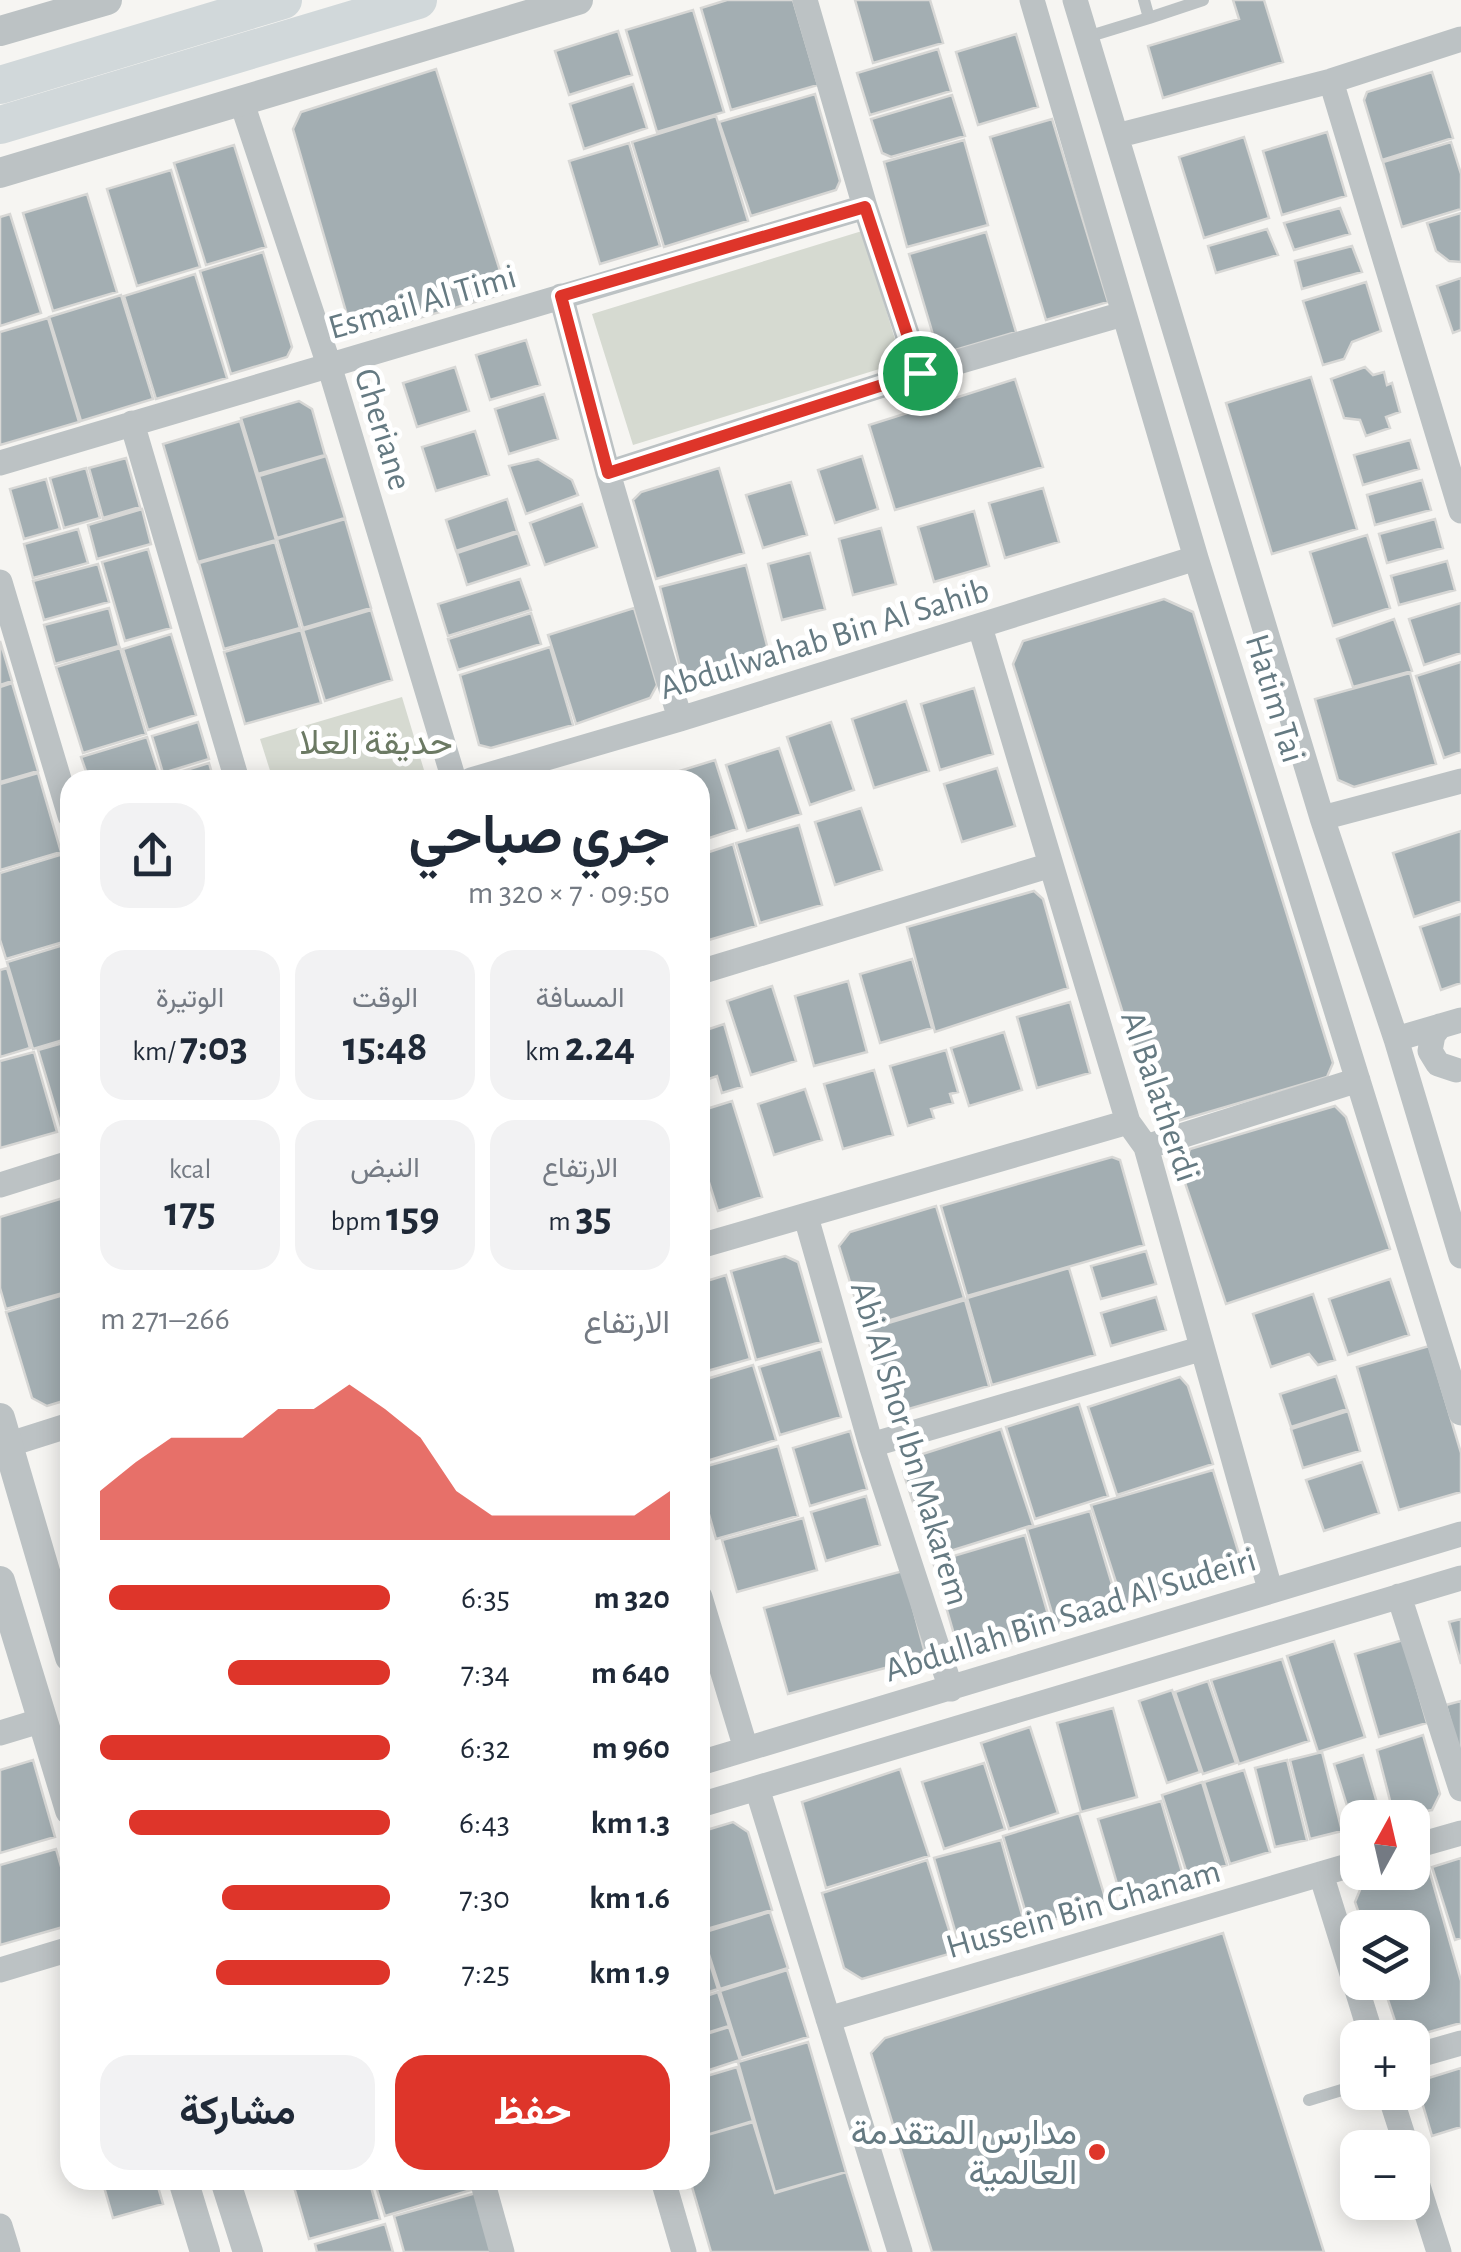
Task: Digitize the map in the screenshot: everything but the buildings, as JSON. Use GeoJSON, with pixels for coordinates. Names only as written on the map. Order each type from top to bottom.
{"type":"FeatureCollection","features":[{"type":"Feature","properties":{"kind":"main road"},"geometry":{"type":"LineString","coordinates":[[0,86],[282,0]]}},
{"type":"Feature","properties":{"kind":"main road"},"geometry":{"type":"LineString","coordinates":[[0,125],[418,0]]}},
{"type":"Feature","properties":{"kind":"street"},"geometry":{"type":"LineString","coordinates":[[0,32],[108,0]]}},
{"type":"Feature","properties":{"kind":"street"},"geometry":{"type":"LineString","coordinates":[[0,173],[578,0]]}},
{"type":"Feature","properties":{"kind":"street"},"geometry":{"type":"LineString","coordinates":[[806,0],[865,207],[920,373]]}},
{"type":"Feature","properties":{"kind":"street","name":"Hatim Tai"},"geometry":{"type":"LineString","coordinates":[[1032,0],[1196,558],[1461,1414]]}},
{"type":"Feature","properties":{"kind":"street","name":"Hatim Tai"},"geometry":{"type":"LineString","coordinates":[[1075,0],[1322,818],[1410,1084],[1461,1256]]}},
{"type":"Feature","properties":{"kind":"street"},"geometry":{"type":"LineString","coordinates":[[1116,136],[1331,81],[1461,40]]}},
{"type":"Feature","properties":{"kind":"street"},"geometry":{"type":"LineString","coordinates":[[1331,81],[1461,512]]}},
{"type":"Feature","properties":{"kind":"street","name":"Gheriane"},"geometry":{"type":"LineString","coordinates":[[241,100],[329,365],[451,770]]}},
{"type":"Feature","properties":{"kind":"street","name":"Esmail Al Timi"},"geometry":{"type":"LineString","coordinates":[[0,463],[865,207]]}},
{"type":"Feature","properties":{"kind":"street"},"geometry":{"type":"LineString","coordinates":[[561,296],[680,719]]}},
{"type":"Feature","properties":{"kind":"street"},"geometry":{"type":"LineString","coordinates":[[608,473],[920,373],[1124,314]]}},
{"type":"Feature","properties":{"kind":"street"},"geometry":{"type":"LineString","coordinates":[[132,423],[234,770]]}},
{"type":"Feature","properties":{"kind":"street","name":"Abdulwahab Bin Al Sahib"},"geometry":{"type":"LineString","coordinates":[[505,770],[1196,558]]}},
{"type":"Feature","properties":{"kind":"street"},"geometry":{"type":"LineString","coordinates":[[0,582],[60,783]]}},
{"type":"Feature","properties":{"kind":"street","name":"Al Balatherdi"},"geometry":{"type":"LineString","coordinates":[[980,627],[1128,1122],[1146,1147],[1270,1589]]}},
{"type":"Feature","properties":{"kind":"street"},"geometry":{"type":"LineString","coordinates":[[1322,818],[1461,781]]}},
{"type":"Feature","properties":{"kind":"street"},"geometry":{"type":"LineString","coordinates":[[710,969],[1052,865]]}},
{"type":"Feature","properties":{"kind":"street"},"geometry":{"type":"LineString","coordinates":[[1396,1040],[1451,1023]]}},
{"type":"Feature","properties":{"kind":"street"},"geometry":{"type":"LineString","coordinates":[[1451,1023],[1433,1034],[1430,1051],[1438,1064],[1458,1069]]}},
{"type":"Feature","properties":{"kind":"street"},"geometry":{"type":"LineString","coordinates":[[1410,1084],[1458,1069]]}},
{"type":"Feature","properties":{"kind":"street"},"geometry":{"type":"LineString","coordinates":[[1146,1147],[1358,1080]]}},
{"type":"Feature","properties":{"kind":"street"},"geometry":{"type":"LineString","coordinates":[[710,1243],[1128,1122]]}},
{"type":"Feature","properties":{"kind":"street"},"geometry":{"type":"LineString","coordinates":[[0,1185],[60,1167]]}},
{"type":"Feature","properties":{"kind":"street","name":"Abi Al Shor Ibn Makarem"},"geometry":{"type":"LineString","coordinates":[[806,1216],[871,1445],[951,1689]]}},
{"type":"Feature","properties":{"kind":"street"},"geometry":{"type":"LineString","coordinates":[[871,1445],[1200,1348]]}},
{"type":"Feature","properties":{"kind":"street"},"geometry":{"type":"LineString","coordinates":[[60,1426],[4,1432],[60,1623]]}},
{"type":"Feature","properties":{"kind":"street","name":"Abdullah Bin Saad Al Sudeiri"},"geometry":{"type":"LineString","coordinates":[[710,1759],[1461,1534]]}},
{"type":"Feature","properties":{"kind":"street"},"geometry":{"type":"LineString","coordinates":[[44,1570],[0,1581],[60,1778]]}},
{"type":"Feature","properties":{"kind":"street"},"geometry":{"type":"LineString","coordinates":[[710,1802],[1461,1578]]}},
{"type":"Feature","properties":{"kind":"street"},"geometry":{"type":"LineString","coordinates":[[1399,1596],[1461,1789]]}},
{"type":"Feature","properties":{"kind":"street"},"geometry":{"type":"LineString","coordinates":[[710,1630],[746,1749]]}},
{"type":"Feature","properties":{"kind":"street"},"geometry":{"type":"LineString","coordinates":[[0,1733],[42,1720]]}},
{"type":"Feature","properties":{"kind":"street"},"geometry":{"type":"LineString","coordinates":[[757,1788],[900,2252]]}},
{"type":"Feature","properties":{"kind":"street"},"geometry":{"type":"LineString","coordinates":[[1430,1842],[1461,1833]]}},
{"type":"Feature","properties":{"kind":"street","name":"Hussein Bin Ghanam"},"geometry":{"type":"LineString","coordinates":[[828,2019],[1340,1868]]}},
{"type":"Feature","properties":{"kind":"street"},"geometry":{"type":"LineString","coordinates":[[1321,1874],[1366,2020]]}},
{"type":"Feature","properties":{"kind":"street"},"geometry":{"type":"LineString","coordinates":[[0,1970],[60,1952]]}},
{"type":"Feature","properties":{"kind":"street"},"geometry":{"type":"LineString","coordinates":[[1430,2052],[1461,2043]]}},
{"type":"Feature","properties":{"kind":"street"},"geometry":{"type":"LineString","coordinates":[[186,2190],[204,2252]]}},
{"type":"Feature","properties":{"kind":"street"},"geometry":{"type":"LineString","coordinates":[[229,2190],[248,2252]]}},
{"type":"Feature","properties":{"kind":"street"},"geometry":{"type":"LineString","coordinates":[[485,2190],[502,2252]]}},
{"type":"Feature","properties":{"kind":"street"},"geometry":{"type":"LineString","coordinates":[[665,2190],[684,2252]]}},
{"type":"Feature","properties":{"kind":"street"},"geometry":{"type":"LineString","coordinates":[[1430,2209],[1446,2248]]}},
{"type":"Feature","properties":{"kind":"street"},"geometry":{"type":"LineString","coordinates":[[0,2226],[8,2252]]}},
{"type":"Feature","properties":{"kind":"lane"},"geometry":{"type":"LineString","coordinates":[[1144,0],[1150,18]]}},
{"type":"Feature","properties":{"kind":"lane"},"geometry":{"type":"LineString","coordinates":[[1087,37],[1203,0]]}},
{"type":"Feature","properties":{"kind":"lane"},"geometry":{"type":"LineString","coordinates":[[1310,2100],[1340,2091]]}},
{"type":"Feature","properties":{"kind":"green space"},"geometry":{"type":"Polygon","coordinates":[[[862,231],[902,362],[633,445],[592,314],[862,231]]]}},
{"type":"Feature","properties":{"kind":"green space","name":"حديقة العلا"},"geometry":{"type":"Polygon","coordinates":[[[402,697],[424,770],[270,770],[260,739],[402,697]]]}},
{"type":"Feature","properties":{"kind":"place","name":"مدارس المتقدمة العالمية"},"geometry":{"type":"Point","coordinates":[1097,2152]}},
{"type":"Feature","properties":{"kind":"route"},"geometry":{"type":"LineString","coordinates":[[865,207],[920,373],[608,473],[561,296],[865,207]]}}]}
